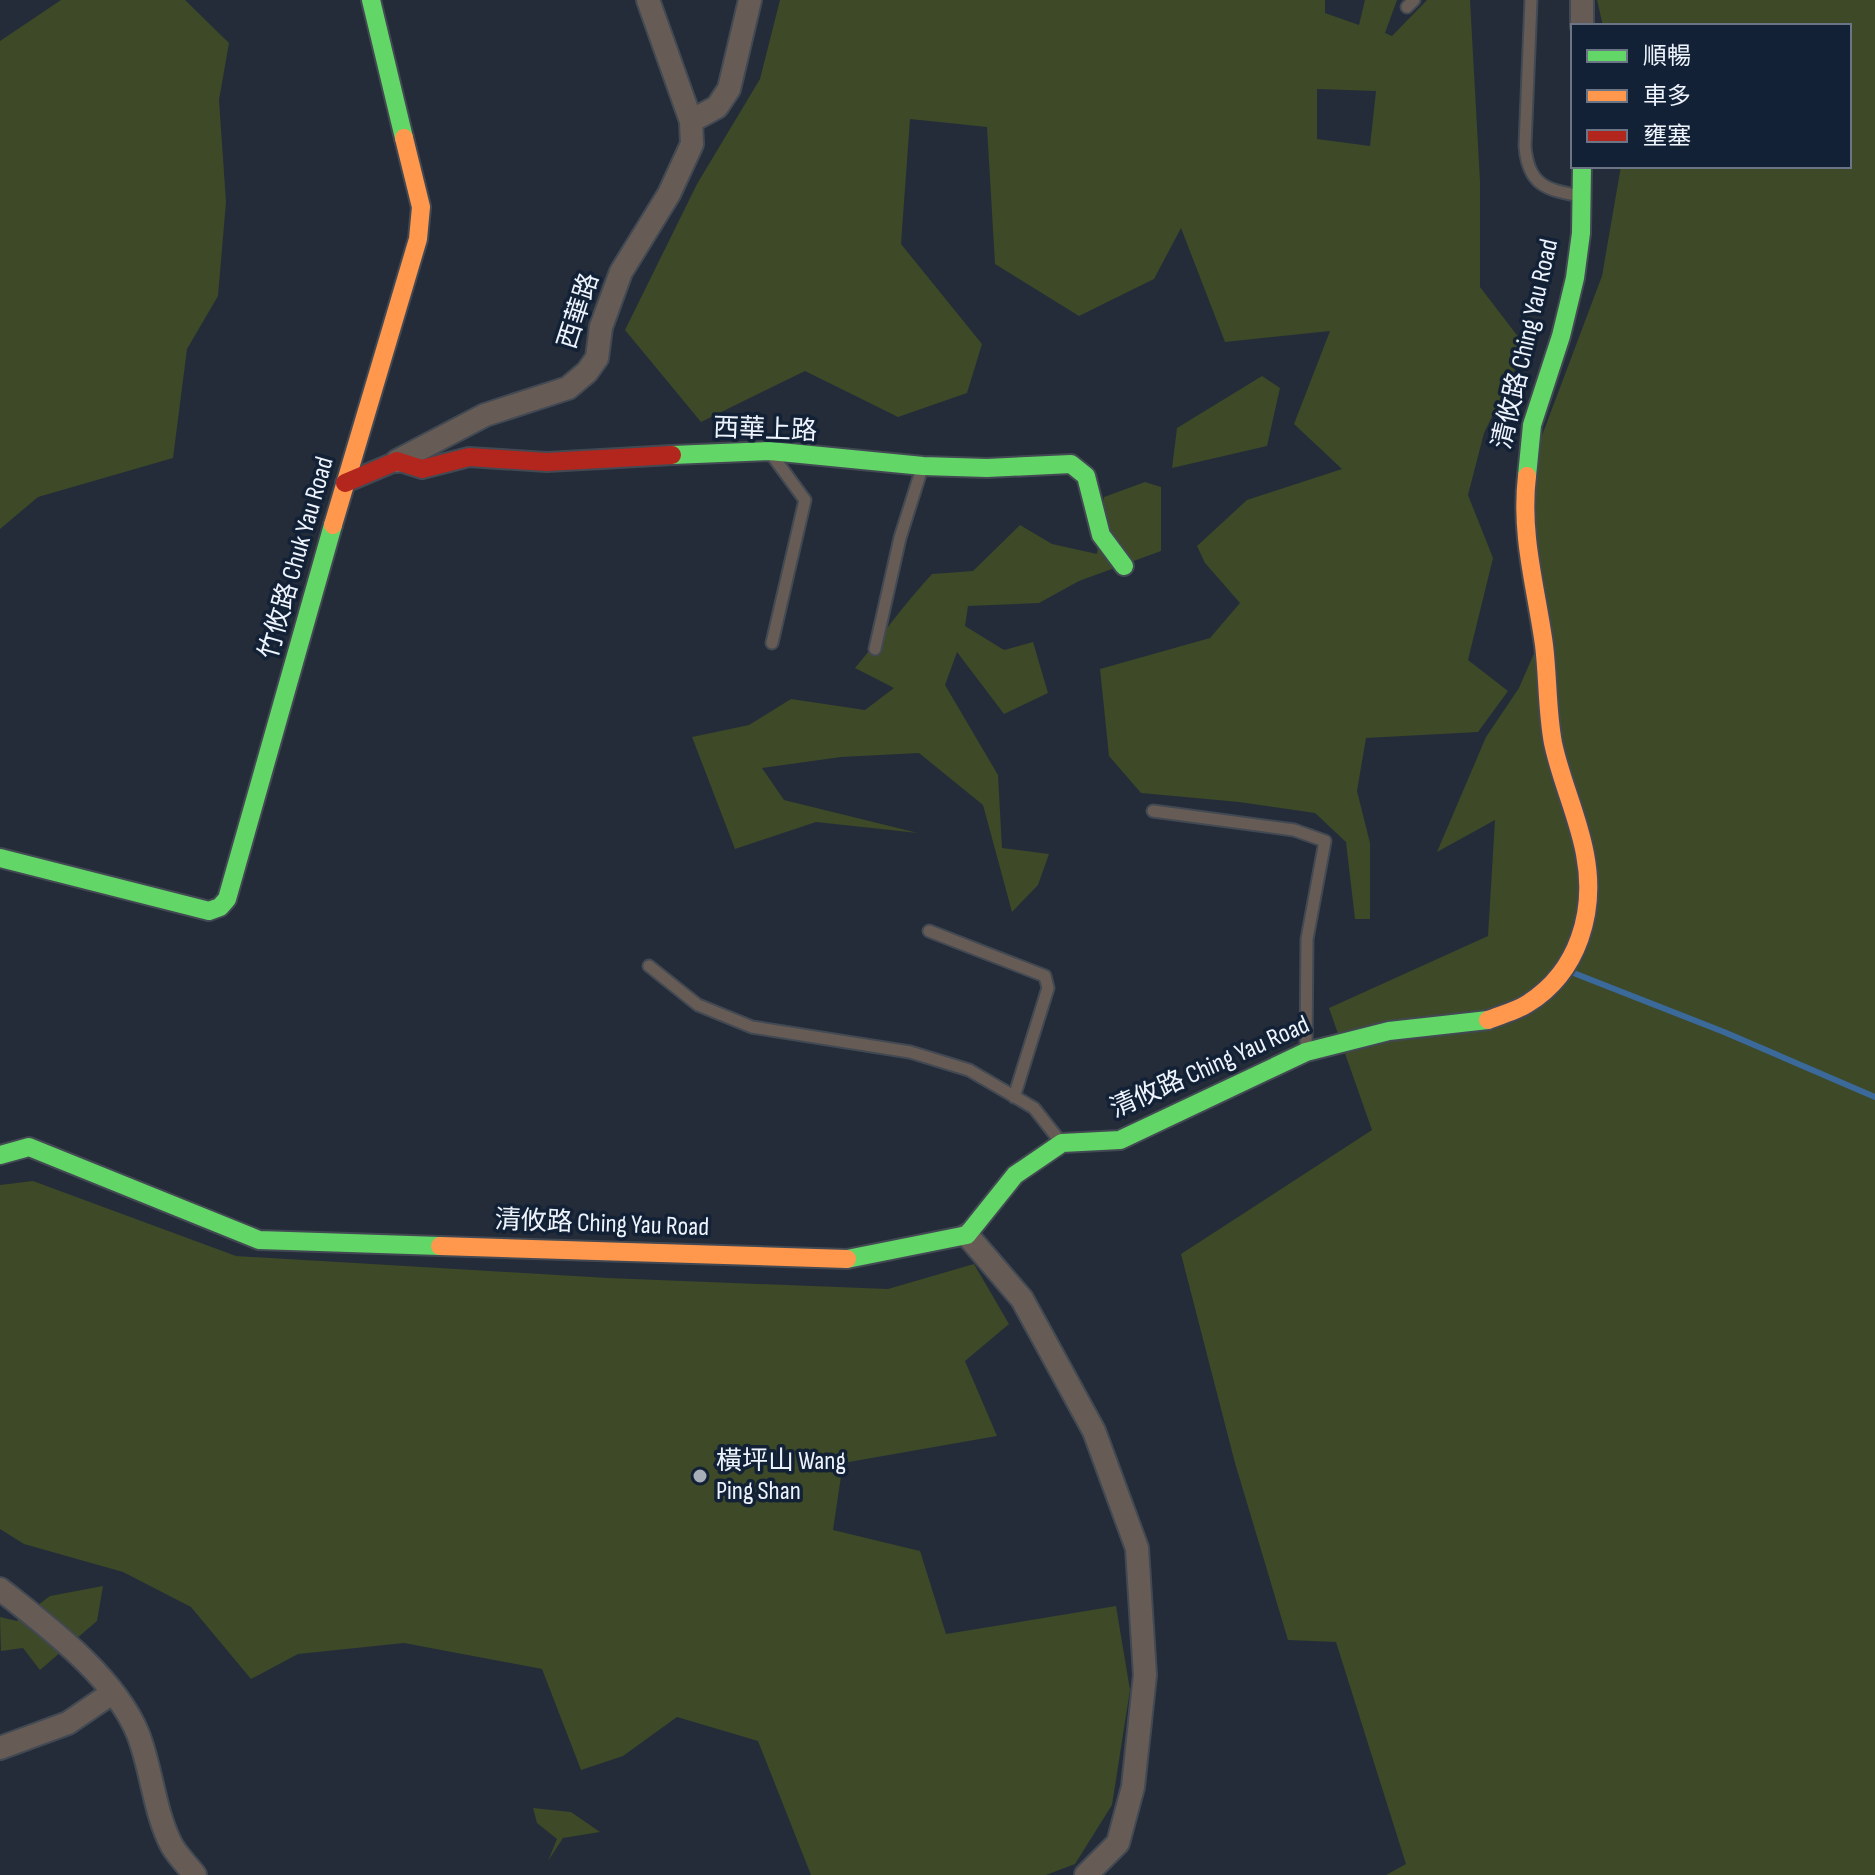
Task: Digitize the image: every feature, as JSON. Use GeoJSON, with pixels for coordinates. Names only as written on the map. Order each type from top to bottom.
{"type":"FeatureCollection","features":[{"type":"Feature","properties":{"kind":"street","name":"竹攸路 Chuk Yau Road"},"geometry":{"type":"LineString","coordinates":[[0,858],[209,911],[220,907],[227,899],[418,239],[421,207],[371,0]]}},
{"type":"Feature","properties":{"kind":"street","name":"西華路"},"geometry":{"type":"LineString","coordinates":[[397,461],[485,415],[568,388],[587,372],[597,358],[601,327],[621,272],[669,194],[692,144],[691,121],[648,0]]}},
{"type":"Feature","properties":{"kind":"street"},"geometry":{"type":"LineString","coordinates":[[691,121],[717,107],[729,89],[750,0]]}},
{"type":"Feature","properties":{"kind":"street"},"geometry":{"type":"LineString","coordinates":[[1582,0],[1582,24]]}},
{"type":"Feature","properties":{"kind":"street","name":"清攸路 Ching Yau Road"},"geometry":{"type":"LineString","coordinates":[[1062,1143],[1120,1140],[1306,1052],[1389,1031],[1476,1022],[1514,1011],[1556,980],[1571,960],[1582,936],[1589,907],[1590,880],[1553,741],[1544,646],[1526,544],[1523,492],[1532,425],[1573,289],[1581,233],[1582,168]]}},
{"type":"Feature","properties":{"kind":"street","name":"西華上路"},"geometry":{"type":"LineString","coordinates":[[345,483],[397,461],[422,469],[469,457],[547,462],[770,451],[923,466],[987,468],[1071,464],[1086,476],[1101,535],[1124,566]]}},
{"type":"Feature","properties":{"kind":"street"},"geometry":{"type":"LineString","coordinates":[[1062,1143],[1015,1175],[967,1235],[1022,1299],[1094,1431],[1137,1548],[1145,1675],[1133,1787],[1118,1843],[1086,1875]]}},
{"type":"Feature","properties":{"kind":"street","name":"清攸路 Ching Yau Road"},"geometry":{"type":"LineString","coordinates":[[0,1155],[29,1147],[259,1240],[842,1260],[967,1235]]}},
{"type":"Feature","properties":{"kind":"street"},"geometry":{"type":"LineString","coordinates":[[0,1589],[80,1657],[122,1704],[137,1732],[172,1845],[195,1875]]}},
{"type":"Feature","properties":{"kind":"street"},"geometry":{"type":"LineString","coordinates":[[0,1748],[68,1723],[112,1693]]}},
{"type":"Feature","properties":{"kind":"lane"},"geometry":{"type":"LineString","coordinates":[[1531,0],[1525,146],[1528,166],[1538,182],[1548,189],[1583,196]]}},
{"type":"Feature","properties":{"kind":"lane"},"geometry":{"type":"LineString","coordinates":[[770,451],[805,500],[772,643]]}},
{"type":"Feature","properties":{"kind":"lane"},"geometry":{"type":"LineString","coordinates":[[875,649],[900,538],[923,466]]}},
{"type":"Feature","properties":{"kind":"lane"},"geometry":{"type":"LineString","coordinates":[[1153,811],[1294,830],[1325,841],[1307,939],[1306,1052]]}},
{"type":"Feature","properties":{"kind":"lane"},"geometry":{"type":"LineString","coordinates":[[929,931],[1045,976],[1048,988],[1014,1097]]}},
{"type":"Feature","properties":{"kind":"lane"},"geometry":{"type":"LineString","coordinates":[[649,966],[698,1005],[752,1027],[910,1052],[969,1070],[1034,1108],[1062,1143]]}},
{"type":"Feature","properties":{"kind":"green space"},"geometry":{"type":"Polygon","coordinates":[[[61,0],[185,0],[229,43],[219,100],[226,202],[218,296],[187,349],[173,458],[38,497],[0,529],[0,41],[61,0]]]}},
{"type":"Feature","properties":{"kind":"green space"},"geometry":{"type":"Polygon","coordinates":[[[780,0],[1325,0],[1325,13],[1359,25],[1365,0],[1397,0],[1385,33],[1392,36],[1427,0],[1470,0],[1480,181],[1480,287],[1526,347],[1484,433],[1468,495],[1493,558],[1468,660],[1508,691],[1478,732],[1366,738],[1357,791],[1370,843],[1370,919],[1355,919],[1346,842],[1315,813],[1141,793],[1109,756],[1100,669],[1210,638],[1240,603],[1205,563],[1197,546],[1247,500],[1342,469],[1294,424],[1330,331],[1225,342],[1181,228],[1154,279],[1079,316],[995,264],[987,127],[910,119],[901,244],[982,344],[967,393],[898,417],[805,371],[701,422],[625,330],[697,184],[760,79],[780,0]],[[1317,89],[1317,139],[1370,146],[1376,91],[1317,89]]]}},
{"type":"Feature","properties":{"kind":"green space"},"geometry":{"type":"Polygon","coordinates":[[[1597,0],[1875,0],[1875,1875],[1386,1875],[1406,1864],[1336,1642],[1288,1640],[1235,1463],[1181,1254],[1372,1130],[1329,1008],[1488,936],[1495,820],[1437,852],[1486,737],[1519,688],[1548,621],[1523,486],[1602,276],[1621,168],[1851,168],[1851,24],[1603,24],[1597,0]]]}},
{"type":"Feature","properties":{"kind":"green space"},"geometry":{"type":"Polygon","coordinates":[[[1262,376],[1280,388],[1267,446],[1172,468],[1177,428],[1262,376]]]}},
{"type":"Feature","properties":{"kind":"green space"},"geometry":{"type":"Polygon","coordinates":[[[1145,482],[1161,487],[1161,551],[1079,581],[1039,603],[968,606],[965,626],[1004,650],[1033,642],[1048,693],[1004,714],[957,652],[945,685],[998,775],[1002,848],[1049,854],[1038,885],[1012,912],[983,805],[919,753],[841,757],[762,768],[784,800],[918,833],[816,822],[735,849],[692,737],[749,725],[791,699],[865,710],[894,688],[855,668],[932,574],[973,571],[1020,525],[1052,544],[1097,554],[1104,497],[1145,482]]]}},
{"type":"Feature","properties":{"kind":"green space"},"geometry":{"type":"Polygon","coordinates":[[[33,1181],[236,1256],[608,1278],[888,1289],[974,1264],[1009,1324],[965,1361],[997,1436],[843,1463],[833,1530],[920,1551],[946,1634],[1116,1606],[1130,1690],[1112,1805],[1075,1864],[1046,1875],[811,1875],[758,1741],[677,1717],[623,1756],[581,1770],[542,1669],[404,1643],[298,1654],[251,1679],[191,1607],[123,1572],[24,1544],[0,1529],[0,1185],[33,1181]]]}},
{"type":"Feature","properties":{"kind":"green space"},"geometry":{"type":"Polygon","coordinates":[[[103,1586],[97,1621],[40,1670],[23,1648],[1,1651],[0,1617],[17,1621],[50,1596],[103,1586]]]}},
{"type":"Feature","properties":{"kind":"green space"},"geometry":{"type":"Polygon","coordinates":[[[533,1808],[571,1812],[600,1832],[563,1838],[548,1861],[557,1839],[537,1823],[533,1808]]]}},
{"type":"Feature","properties":{"kind":"waterway"},"geometry":{"type":"LineString","coordinates":[[1571,972],[1724,1032],[1875,1097]]}},
{"type":"Feature","properties":{"kind":"traffic: fast"},"geometry":{"type":"LineString","coordinates":[[371,0],[404,138]]}},
{"type":"Feature","properties":{"kind":"traffic: fast"},"geometry":{"type":"LineString","coordinates":[[1527,476],[1532,425],[1561,336],[1575,278],[1581,233],[1582,168]]}},
{"type":"Feature","properties":{"kind":"traffic: fast"},"geometry":{"type":"LineString","coordinates":[[672,455],[770,451],[923,466],[987,468],[1071,464],[1086,476],[1101,535],[1124,566]]}},
{"type":"Feature","properties":{"kind":"traffic: fast"},"geometry":{"type":"LineString","coordinates":[[0,858],[209,911],[220,907],[227,899],[333,525]]}},
{"type":"Feature","properties":{"kind":"traffic: fast"},"geometry":{"type":"LineString","coordinates":[[847,1259],[967,1235],[1015,1175],[1062,1143],[1120,1140],[1306,1052],[1389,1031],[1488,1020]]}},
{"type":"Feature","properties":{"kind":"traffic: fast"},"geometry":{"type":"LineString","coordinates":[[0,1155],[29,1147],[259,1240],[440,1246]]}},
{"type":"Feature","properties":{"kind":"traffic: slow"},"geometry":{"type":"LineString","coordinates":[[333,525],[418,239],[421,207],[404,138]]}},
{"type":"Feature","properties":{"kind":"traffic: slow"},"geometry":{"type":"LineString","coordinates":[[1488,1020],[1527,1004],[1560,975],[1580,938],[1588,897],[1582,840],[1551,731],[1544,645],[1527,540],[1527,476]]}},
{"type":"Feature","properties":{"kind":"traffic: slow"},"geometry":{"type":"LineString","coordinates":[[440,1246],[847,1259]]}},
{"type":"Feature","properties":{"kind":"traffic: jam"},"geometry":{"type":"LineString","coordinates":[[345,483],[397,461],[422,469],[469,457],[547,462],[672,455]]}},
{"type":"Feature","properties":{"kind":"place","name":"橫坪山 Wang Ping Shan"},"geometry":{"type":"Point","coordinates":[700,1476]}}]}
